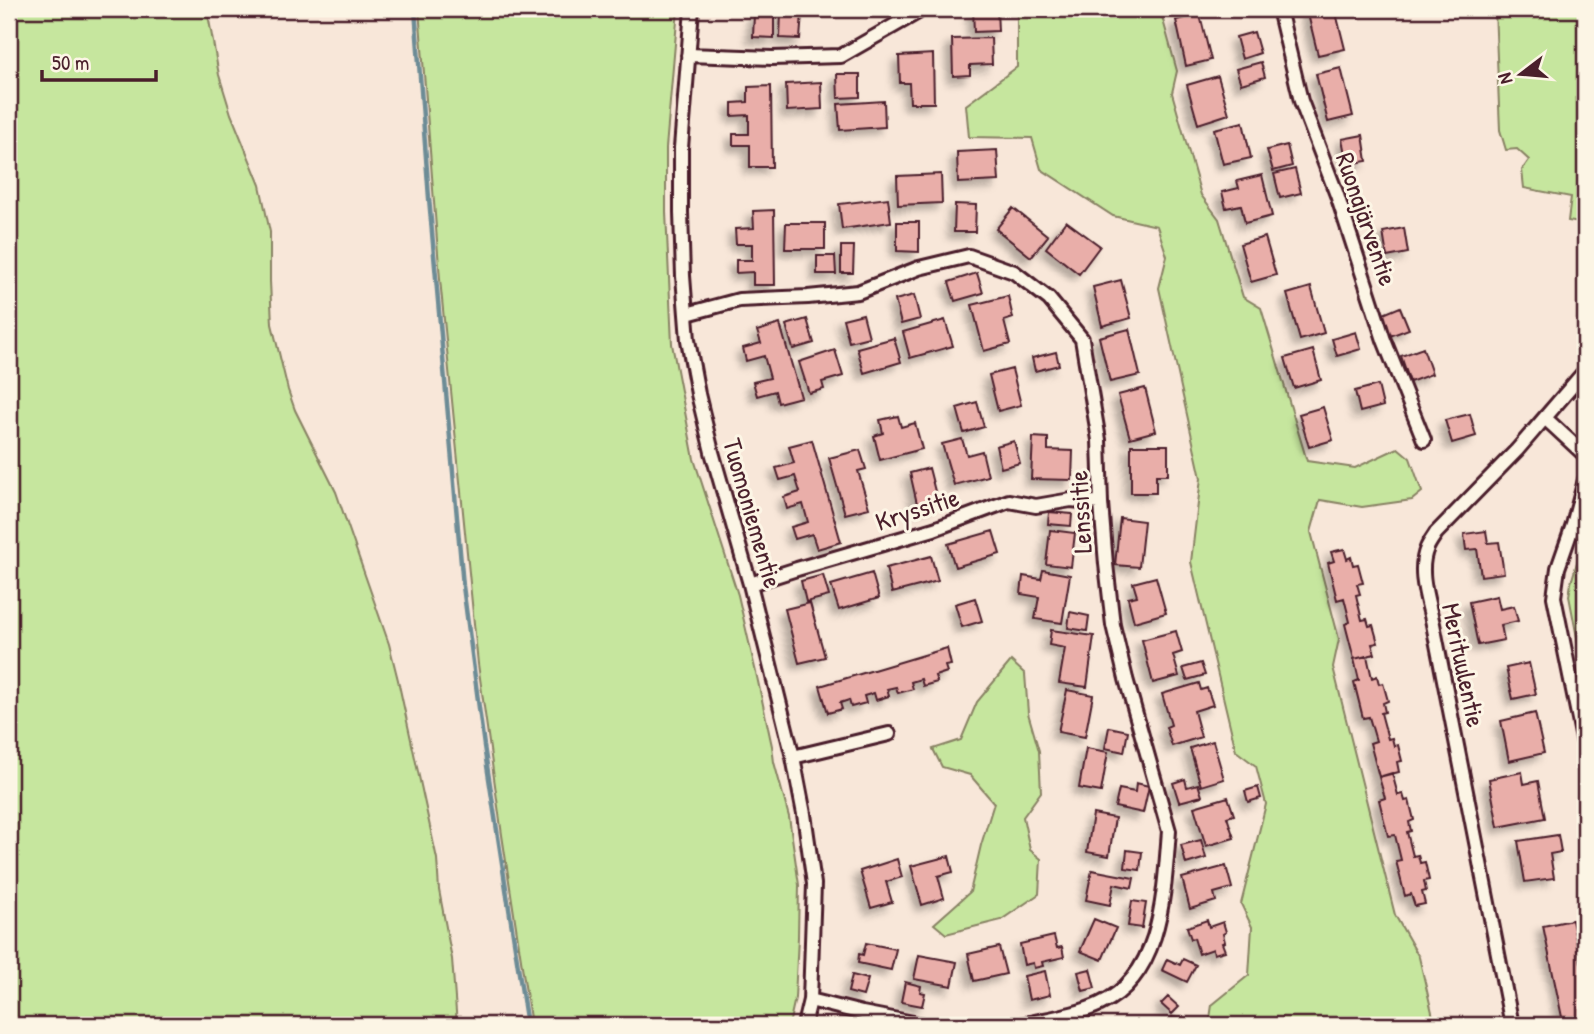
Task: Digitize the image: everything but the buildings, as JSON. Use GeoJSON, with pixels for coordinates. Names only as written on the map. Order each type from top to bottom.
{"type":"FeatureCollection","features":[{"type":"Feature","properties":{"kind":"street","name":"Tuomoniementie"},"geometry":{"type":"LineString","coordinates":[[692,9],[681,148],[681,212],[688,340],[712,452],[750,584],[793,757],[814,884],[810,1000],[804,1025]]}},
{"type":"Feature","properties":{"kind":"street","name":"Ruonajärventie"},"geometry":{"type":"LineString","coordinates":[[1279,9],[1301,102],[1337,195],[1384,340],[1424,440]]}},
{"type":"Feature","properties":{"kind":"street"},"geometry":{"type":"LineString","coordinates":[[688,55],[772,58],[841,56],[918,12]]}},
{"type":"Feature","properties":{"kind":"street","name":"Lenssitie"},"geometry":{"type":"LineString","coordinates":[[687,314],[738,300],[858,292],[919,268],[969,256],[1014,272],[1049,299],[1082,339],[1099,440],[1101,503],[1113,625],[1169,831],[1159,921],[1144,963],[1133,979],[1100,1004],[1021,1025]]}},
{"type":"Feature","properties":{"kind":"street","name":"Merituulentie"},"geometry":{"type":"LineString","coordinates":[[1511,1025],[1426,596],[1423,565],[1427,548],[1436,533],[1517,450],[1585,370]]}},
{"type":"Feature","properties":{"kind":"street"},"geometry":{"type":"LineString","coordinates":[[1545,418],[1585,456]]}},
{"type":"Feature","properties":{"kind":"street"},"geometry":{"type":"LineString","coordinates":[[1585,480],[1558,568],[1554,597],[1585,749]]}},
{"type":"Feature","properties":{"kind":"street","name":"Kryssitie"},"geometry":{"type":"LineString","coordinates":[[750,584],[934,529],[1009,501],[1036,506],[1071,500],[1101,503]]}},
{"type":"Feature","properties":{"kind":"street"},"geometry":{"type":"LineString","coordinates":[[793,757],[889,734]]}},
{"type":"Feature","properties":{"kind":"street"},"geometry":{"type":"LineString","coordinates":[[810,1000],[924,1025]]}},
{"type":"Feature","properties":{"kind":"green space"},"geometry":{"type":"Polygon","coordinates":[[[9,9],[207,9],[219,75],[231,114],[260,185],[270,232],[272,324],[288,390],[295,410],[336,492],[389,644],[398,680],[437,859],[439,890],[452,959],[457,1025],[9,1025],[9,9]]]}},
{"type":"Feature","properties":{"kind":"green space"},"geometry":{"type":"Polygon","coordinates":[[[419,9],[678,9],[666,148],[672,344],[694,459],[738,595],[774,762],[789,817],[799,885],[795,998],[789,1025],[531,1025],[478,664],[440,279],[419,9]]]}},
{"type":"Feature","properties":{"kind":"green space"},"geometry":{"type":"Polygon","coordinates":[[[1017,9],[1160,9],[1177,71],[1172,93],[1201,195],[1219,219],[1243,297],[1261,308],[1307,461],[1355,468],[1398,448],[1410,458],[1422,492],[1412,500],[1362,507],[1320,500],[1311,532],[1339,639],[1333,667],[1395,915],[1419,957],[1435,1025],[1209,1025],[1212,1005],[1249,975],[1252,927],[1241,904],[1266,804],[1256,766],[1236,751],[1191,562],[1201,478],[1159,288],[1167,256],[1157,226],[1113,216],[1041,169],[1032,138],[969,137],[966,105],[1017,67],[1017,9]]]}},
{"type":"Feature","properties":{"kind":"green space"},"geometry":{"type":"Polygon","coordinates":[[[1495,9],[1585,9],[1585,224],[1568,221],[1571,197],[1524,188],[1522,170],[1529,160],[1517,149],[1506,150],[1500,130],[1495,9]]]}},
{"type":"Feature","properties":{"kind":"green space"},"geometry":{"type":"Polygon","coordinates":[[[1585,535],[1585,679],[1569,596],[1585,535]]]}},
{"type":"Feature","properties":{"kind":"green space"},"geometry":{"type":"Polygon","coordinates":[[[1011,661],[1025,674],[1028,713],[1039,751],[1041,792],[1023,817],[1030,850],[1041,859],[1039,894],[1001,920],[946,934],[934,924],[970,892],[994,803],[970,775],[942,767],[933,749],[961,740],[977,702],[1011,661]]]}},
{"type":"Feature","properties":{"kind":"waterway"},"geometry":{"type":"LineString","coordinates":[[415,9],[463,586],[484,746],[527,1025]]}}]}
